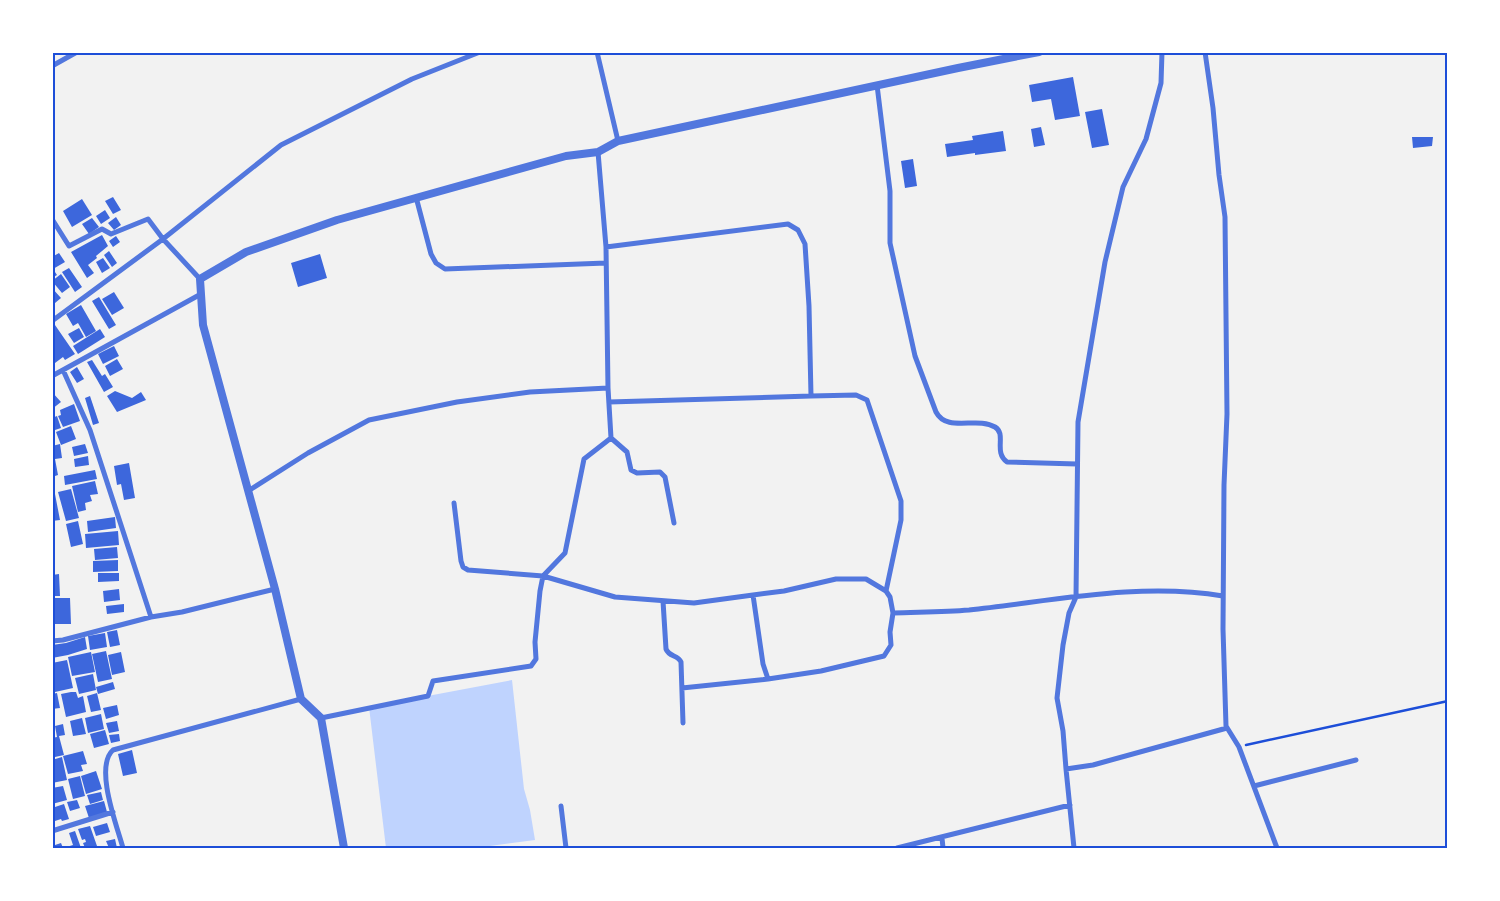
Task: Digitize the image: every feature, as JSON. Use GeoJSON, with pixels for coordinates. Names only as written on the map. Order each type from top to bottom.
{"type":"FeatureCollection","features":[{"type":"Feature","properties":{"kind":"street"},"geometry":{"type":"LineString","coordinates":[[52,66],[77,52]]}},
{"type":"Feature","properties":{"kind":"street"},"geometry":{"type":"LineString","coordinates":[[52,321],[163,239],[281,145],[412,79],[480,52]]}},
{"type":"Feature","properties":{"kind":"street"},"geometry":{"type":"LineString","coordinates":[[597,52],[618,141]]}},
{"type":"Feature","properties":{"kind":"street"},"geometry":{"type":"LineString","coordinates":[[200,279],[246,252],[337,220],[566,156],[598,152],[618,141],[1039,52]]}},
{"type":"Feature","properties":{"kind":"street"},"geometry":{"type":"LineString","coordinates":[[1074,848],[1063,731],[1057,698],[1068,613],[1076,597],[1078,422],[1105,262],[1123,186],[1146,139],[1161,84],[1162,52]]}},
{"type":"Feature","properties":{"kind":"street"},"geometry":{"type":"LineString","coordinates":[[1205,52],[1213,108],[1219,175],[1226,217],[1227,414],[1223,596],[1226,726],[1240,747],[1277,848]]}},
{"type":"Feature","properties":{"kind":"street"},"geometry":{"type":"LineString","coordinates":[[877,85],[890,190],[890,243],[915,356],[938,418],[948,422],[994,426],[1000,436],[1000,453],[1007,462],[1077,464]]}},
{"type":"Feature","properties":{"kind":"street"},"geometry":{"type":"LineString","coordinates":[[598,152],[606,247],[610,438],[627,452],[631,470],[637,473],[660,472],[665,477],[674,523]]}},
{"type":"Feature","properties":{"kind":"street"},"geometry":{"type":"LineString","coordinates":[[416,197],[430,254],[436,263],[445,269],[606,263]]}},
{"type":"Feature","properties":{"kind":"street"},"geometry":{"type":"LineString","coordinates":[[52,219],[69,246],[102,229],[111,234],[148,219],[163,239],[200,279],[203,325],[275,589],[302,699],[321,718],[344,848]]}},
{"type":"Feature","properties":{"kind":"street"},"geometry":{"type":"LineString","coordinates":[[606,247],[788,224],[798,230],[805,244],[809,306],[811,396]]}},
{"type":"Feature","properties":{"kind":"street"},"geometry":{"type":"LineString","coordinates":[[52,376],[201,294]]}},
{"type":"Feature","properties":{"kind":"street"},"geometry":{"type":"LineString","coordinates":[[63,370],[90,430],[151,616]]}},
{"type":"Feature","properties":{"kind":"street"},"geometry":{"type":"LineString","coordinates":[[248,492],[308,453],[369,420],[457,402],[530,392],[608,388]]}},
{"type":"Feature","properties":{"kind":"street"},"geometry":{"type":"LineString","coordinates":[[609,402],[856,395],[867,400],[902,501],[901,520],[886,591]]}},
{"type":"Feature","properties":{"kind":"street"},"geometry":{"type":"LineString","coordinates":[[321,718],[428,696],[433,681],[531,666],[536,658],[535,642],[543,576],[565,553],[584,459],[610,438]]}},
{"type":"Feature","properties":{"kind":"street"},"geometry":{"type":"LineString","coordinates":[[454,503],[461,561],[463,567],[468,570],[543,576],[615,597],[694,604],[784,591],[836,579],[866,579],[886,591],[890,597],[893,613],[890,632],[891,645],[884,656],[821,671],[768,679],[682,688]]}},
{"type":"Feature","properties":{"kind":"street"},"geometry":{"type":"LineString","coordinates":[[52,642],[151,616],[182,612],[275,589]]}},
{"type":"Feature","properties":{"kind":"street"},"geometry":{"type":"LineString","coordinates":[[893,613],[966,610],[1118,592],[1151,590],[1203,592],[1223,596]]}},
{"type":"Feature","properties":{"kind":"street"},"geometry":{"type":"LineString","coordinates":[[753,595],[763,664],[768,679]]}},
{"type":"Feature","properties":{"kind":"street"},"geometry":{"type":"LineString","coordinates":[[663,601],[666,649],[670,655],[678,658],[681,662],[684,722]]}},
{"type":"Feature","properties":{"kind":"street"},"geometry":{"type":"LineString","coordinates":[[123,848],[105,772],[107,757],[113,750],[302,699]]}},
{"type":"Feature","properties":{"kind":"street"},"geometry":{"type":"LineString","coordinates":[[1066,769],[1092,765],[1227,728]]}},
{"type":"Feature","properties":{"kind":"street"},"geometry":{"type":"LineString","coordinates":[[1254,786],[1356,760]]}},
{"type":"Feature","properties":{"kind":"street"},"geometry":{"type":"LineString","coordinates":[[561,806],[566,848]]}},
{"type":"Feature","properties":{"kind":"street"},"geometry":{"type":"LineString","coordinates":[[896,848],[1070,806]]}},
{"type":"Feature","properties":{"kind":"street"},"geometry":{"type":"LineString","coordinates":[[52,831],[113,812]]}},
{"type":"Feature","properties":{"kind":"street"},"geometry":{"type":"LineString","coordinates":[[942,838],[943,848]]}},
{"type":"Feature","properties":{"kind":"path"},"geometry":{"type":"LineString","coordinates":[[1240,747],[1448,701]]}},
{"type":"Feature","properties":{"kind":"water"},"geometry":{"type":"Polygon","coordinates":[[[512,680],[524,789],[535,840],[475,848],[386,848],[369,707],[512,680]]]}},
{"type":"Feature","properties":{"kind":"building"},"geometry":{"type":"Polygon","coordinates":[[[1073,77],[1080,116],[1055,120],[1051,99],[1032,102],[1029,85],[1073,77]]]}},
{"type":"Feature","properties":{"kind":"building"},"geometry":{"type":"Polygon","coordinates":[[[1102,109],[1109,145],[1092,148],[1085,112],[1102,109]]]}},
{"type":"Feature","properties":{"kind":"building"},"geometry":{"type":"Polygon","coordinates":[[[1041,127],[1045,145],[1034,147],[1031,129],[1041,127]]]}},
{"type":"Feature","properties":{"kind":"building"},"geometry":{"type":"Polygon","coordinates":[[[1003,131],[1006,151],[947,157],[945,144],[973,140],[972,136],[1003,131]]]}},
{"type":"Feature","properties":{"kind":"building"},"geometry":{"type":"Polygon","coordinates":[[[1412,137],[1433,137],[1432,146],[1413,148],[1412,137]]]}},
{"type":"Feature","properties":{"kind":"building"},"geometry":{"type":"Polygon","coordinates":[[[913,159],[917,186],[905,188],[901,161],[913,159]]]}},
{"type":"Feature","properties":{"kind":"building"},"geometry":{"type":"Polygon","coordinates":[[[113,197],[121,210],[113,214],[105,201],[113,197]]]}},
{"type":"Feature","properties":{"kind":"building"},"geometry":{"type":"Polygon","coordinates":[[[82,199],[92,215],[72,227],[63,211],[82,199]]]}},
{"type":"Feature","properties":{"kind":"building"},"geometry":{"type":"Polygon","coordinates":[[[105,210],[110,218],[101,224],[96,216],[105,210]]]}},
{"type":"Feature","properties":{"kind":"building"},"geometry":{"type":"Polygon","coordinates":[[[116,217],[121,225],[114,230],[108,223],[116,217]]]}},
{"type":"Feature","properties":{"kind":"building"},"geometry":{"type":"Polygon","coordinates":[[[92,218],[99,227],[89,234],[82,224],[92,218]]]}},
{"type":"Feature","properties":{"kind":"building"},"geometry":{"type":"Polygon","coordinates":[[[102,235],[108,246],[88,265],[94,273],[87,278],[71,252],[102,235]]]}},
{"type":"Feature","properties":{"kind":"building"},"geometry":{"type":"Polygon","coordinates":[[[116,236],[120,242],[113,247],[109,241],[116,236]]]}},
{"type":"Feature","properties":{"kind":"building"},"geometry":{"type":"Polygon","coordinates":[[[109,251],[117,263],[112,267],[104,255],[109,251]]]}},
{"type":"Feature","properties":{"kind":"building"},"geometry":{"type":"Polygon","coordinates":[[[59,253],[65,262],[53,269],[57,275],[52,278],[52,257],[59,253]]]}},
{"type":"Feature","properties":{"kind":"building"},"geometry":{"type":"Polygon","coordinates":[[[320,254],[327,278],[298,287],[291,263],[320,254]]]}},
{"type":"Feature","properties":{"kind":"building"},"geometry":{"type":"Polygon","coordinates":[[[103,258],[110,268],[102,273],[96,262],[103,258]]]}},
{"type":"Feature","properties":{"kind":"building"},"geometry":{"type":"Polygon","coordinates":[[[69,268],[82,287],[75,292],[62,272],[69,268]]]}},
{"type":"Feature","properties":{"kind":"building"},"geometry":{"type":"Polygon","coordinates":[[[61,274],[70,287],[62,293],[52,281],[61,274]]]}},
{"type":"Feature","properties":{"kind":"building"},"geometry":{"type":"Polygon","coordinates":[[[52,288],[61,298],[55,303],[52,299],[52,288]]]}},
{"type":"Feature","properties":{"kind":"building"},"geometry":{"type":"Polygon","coordinates":[[[114,292],[124,308],[112,315],[102,299],[114,292]]]}},
{"type":"Feature","properties":{"kind":"building"},"geometry":{"type":"Polygon","coordinates":[[[99,297],[116,325],[109,329],[92,301],[99,297]]]}},
{"type":"Feature","properties":{"kind":"building"},"geometry":{"type":"Polygon","coordinates":[[[81,305],[96,331],[86,337],[78,323],[73,326],[66,314],[81,305]]]}},
{"type":"Feature","properties":{"kind":"building"},"geometry":{"type":"Polygon","coordinates":[[[55,325],[75,354],[65,360],[63,357],[55,363],[52,360],[52,327],[55,325]]]}},
{"type":"Feature","properties":{"kind":"building"},"geometry":{"type":"Polygon","coordinates":[[[79,328],[84,337],[74,343],[68,334],[79,328]]]}},
{"type":"Feature","properties":{"kind":"building"},"geometry":{"type":"Polygon","coordinates":[[[100,329],[105,337],[78,354],[73,346],[100,329]]]}},
{"type":"Feature","properties":{"kind":"building"},"geometry":{"type":"Polygon","coordinates":[[[114,346],[119,356],[103,364],[98,354],[114,346]]]}},
{"type":"Feature","properties":{"kind":"building"},"geometry":{"type":"Polygon","coordinates":[[[117,359],[123,369],[110,376],[105,366],[117,359]]]}},
{"type":"Feature","properties":{"kind":"building"},"geometry":{"type":"Polygon","coordinates":[[[92,360],[102,376],[105,374],[113,387],[104,392],[87,362],[92,360]]]}},
{"type":"Feature","properties":{"kind":"building"},"geometry":{"type":"Polygon","coordinates":[[[77,367],[84,379],[77,383],[70,372],[77,367]]]}},
{"type":"Feature","properties":{"kind":"building"},"geometry":{"type":"Polygon","coordinates":[[[115,391],[132,398],[141,392],[146,400],[117,412],[107,396],[115,391]]]}},
{"type":"Feature","properties":{"kind":"building"},"geometry":{"type":"Polygon","coordinates":[[[52,392],[61,402],[52,409],[52,392]]]}},
{"type":"Feature","properties":{"kind":"building"},"geometry":{"type":"Polygon","coordinates":[[[90,396],[99,423],[93,425],[85,398],[90,396]]]}},
{"type":"Feature","properties":{"kind":"building"},"geometry":{"type":"Polygon","coordinates":[[[74,404],[80,421],[63,427],[58,416],[61,415],[60,410],[74,404]]]}},
{"type":"Feature","properties":{"kind":"building"},"geometry":{"type":"Polygon","coordinates":[[[57,416],[61,428],[52,431],[52,418],[57,416]]]}},
{"type":"Feature","properties":{"kind":"building"},"geometry":{"type":"Polygon","coordinates":[[[71,426],[76,439],[61,445],[56,432],[71,426]]]}},
{"type":"Feature","properties":{"kind":"building"},"geometry":{"type":"Polygon","coordinates":[[[60,444],[62,458],[55,459],[58,475],[52,477],[52,446],[60,444]]]}},
{"type":"Feature","properties":{"kind":"building"},"geometry":{"type":"Polygon","coordinates":[[[85,444],[88,453],[74,456],[72,447],[85,444]]]}},
{"type":"Feature","properties":{"kind":"building"},"geometry":{"type":"Polygon","coordinates":[[[88,456],[89,465],[75,467],[74,459],[88,456]]]}},
{"type":"Feature","properties":{"kind":"building"},"geometry":{"type":"Polygon","coordinates":[[[129,463],[135,498],[124,500],[121,484],[117,485],[114,466],[129,463]]]}},
{"type":"Feature","properties":{"kind":"building"},"geometry":{"type":"Polygon","coordinates":[[[95,470],[97,479],[65,485],[64,476],[95,470]]]}},
{"type":"Feature","properties":{"kind":"building"},"geometry":{"type":"Polygon","coordinates":[[[95,481],[98,494],[90,495],[92,501],[85,503],[86,510],[78,512],[72,486],[95,481]]]}},
{"type":"Feature","properties":{"kind":"building"},"geometry":{"type":"Polygon","coordinates":[[[71,489],[79,518],[66,521],[58,492],[71,489]]]}},
{"type":"Feature","properties":{"kind":"building"},"geometry":{"type":"Polygon","coordinates":[[[55,494],[60,520],[52,521],[52,495],[55,494]]]}},
{"type":"Feature","properties":{"kind":"building"},"geometry":{"type":"Polygon","coordinates":[[[115,517],[116,528],[88,532],[87,521],[115,517]]]}},
{"type":"Feature","properties":{"kind":"building"},"geometry":{"type":"Polygon","coordinates":[[[78,521],[83,544],[71,547],[66,524],[78,521]]]}},
{"type":"Feature","properties":{"kind":"building"},"geometry":{"type":"Polygon","coordinates":[[[118,531],[119,545],[86,548],[85,534],[118,531]]]}},
{"type":"Feature","properties":{"kind":"building"},"geometry":{"type":"Polygon","coordinates":[[[117,547],[118,558],[95,560],[94,549],[117,547]]]}},
{"type":"Feature","properties":{"kind":"building"},"geometry":{"type":"Polygon","coordinates":[[[118,560],[118,571],[93,572],[93,561],[118,560]]]}},
{"type":"Feature","properties":{"kind":"building"},"geometry":{"type":"Polygon","coordinates":[[[98,573],[119,573],[119,581],[98,582],[98,573]]]}},
{"type":"Feature","properties":{"kind":"building"},"geometry":{"type":"Polygon","coordinates":[[[59,574],[60,596],[52,596],[52,575],[59,574]]]}},
{"type":"Feature","properties":{"kind":"building"},"geometry":{"type":"Polygon","coordinates":[[[119,589],[120,600],[104,602],[103,591],[119,589]]]}},
{"type":"Feature","properties":{"kind":"building"},"geometry":{"type":"Polygon","coordinates":[[[52,598],[70,598],[71,624],[52,624],[52,598]]]}},
{"type":"Feature","properties":{"kind":"building"},"geometry":{"type":"Polygon","coordinates":[[[124,604],[124,612],[107,614],[106,606],[124,604]]]}},
{"type":"Feature","properties":{"kind":"building"},"geometry":{"type":"Polygon","coordinates":[[[117,630],[120,645],[110,647],[107,632],[117,630]]]}},
{"type":"Feature","properties":{"kind":"building"},"geometry":{"type":"Polygon","coordinates":[[[105,633],[107,647],[90,650],[88,636],[105,633]]]}},
{"type":"Feature","properties":{"kind":"building"},"geometry":{"type":"Polygon","coordinates":[[[85,637],[87,649],[52,658],[52,645],[85,637]]]}},
{"type":"Feature","properties":{"kind":"building"},"geometry":{"type":"Polygon","coordinates":[[[106,651],[112,679],[98,682],[92,654],[106,651]]]}},
{"type":"Feature","properties":{"kind":"building"},"geometry":{"type":"Polygon","coordinates":[[[91,652],[95,672],[72,676],[68,657],[91,652]]]}},
{"type":"Feature","properties":{"kind":"building"},"geometry":{"type":"Polygon","coordinates":[[[121,652],[125,672],[112,675],[108,655],[121,652]]]}},
{"type":"Feature","properties":{"kind":"building"},"geometry":{"type":"Polygon","coordinates":[[[67,660],[73,688],[55,692],[52,683],[52,663],[67,660]]]}},
{"type":"Feature","properties":{"kind":"building"},"geometry":{"type":"Polygon","coordinates":[[[93,674],[96,690],[79,694],[75,678],[93,674]]]}},
{"type":"Feature","properties":{"kind":"building"},"geometry":{"type":"Polygon","coordinates":[[[113,682],[115,689],[98,694],[96,687],[113,682]]]}},
{"type":"Feature","properties":{"kind":"building"},"geometry":{"type":"Polygon","coordinates":[[[76,692],[78,698],[83,696],[86,712],[66,717],[61,694],[76,692]]]}},
{"type":"Feature","properties":{"kind":"building"},"geometry":{"type":"Polygon","coordinates":[[[57,693],[60,708],[52,709],[52,694],[57,693]]]}},
{"type":"Feature","properties":{"kind":"building"},"geometry":{"type":"Polygon","coordinates":[[[97,693],[101,710],[91,712],[87,696],[97,693]]]}},
{"type":"Feature","properties":{"kind":"building"},"geometry":{"type":"Polygon","coordinates":[[[117,705],[119,715],[106,719],[103,708],[117,705]]]}},
{"type":"Feature","properties":{"kind":"building"},"geometry":{"type":"Polygon","coordinates":[[[101,714],[104,729],[88,733],[85,718],[101,714]]]}},
{"type":"Feature","properties":{"kind":"building"},"geometry":{"type":"Polygon","coordinates":[[[82,718],[86,734],[73,736],[70,721],[82,718]]]}},
{"type":"Feature","properties":{"kind":"building"},"geometry":{"type":"Polygon","coordinates":[[[117,721],[119,731],[109,733],[106,723],[117,721]]]}},
{"type":"Feature","properties":{"kind":"building"},"geometry":{"type":"Polygon","coordinates":[[[63,724],[65,735],[59,736],[64,755],[55,757],[52,738],[57,737],[55,726],[63,724]]]}},
{"type":"Feature","properties":{"kind":"building"},"geometry":{"type":"Polygon","coordinates":[[[105,730],[109,744],[94,748],[90,734],[105,730]]]}},
{"type":"Feature","properties":{"kind":"building"},"geometry":{"type":"Polygon","coordinates":[[[119,734],[120,741],[111,743],[109,735],[119,734]]]}},
{"type":"Feature","properties":{"kind":"building"},"geometry":{"type":"Polygon","coordinates":[[[132,750],[137,773],[123,776],[118,754],[132,750]]]}},
{"type":"Feature","properties":{"kind":"building"},"geometry":{"type":"Polygon","coordinates":[[[83,751],[87,764],[81,765],[83,771],[68,774],[63,756],[83,751]]]}},
{"type":"Feature","properties":{"kind":"building"},"geometry":{"type":"Polygon","coordinates":[[[62,757],[67,780],[52,783],[52,760],[62,757]]]}},
{"type":"Feature","properties":{"kind":"building"},"geometry":{"type":"Polygon","coordinates":[[[96,771],[102,789],[86,794],[81,776],[96,771]]]}},
{"type":"Feature","properties":{"kind":"building"},"geometry":{"type":"Polygon","coordinates":[[[80,776],[85,796],[73,799],[68,779],[80,776]]]}},
{"type":"Feature","properties":{"kind":"building"},"geometry":{"type":"Polygon","coordinates":[[[63,786],[67,800],[52,804],[52,788],[63,786]]]}},
{"type":"Feature","properties":{"kind":"building"},"geometry":{"type":"Polygon","coordinates":[[[101,792],[103,800],[90,804],[87,795],[101,792]]]}},
{"type":"Feature","properties":{"kind":"building"},"geometry":{"type":"Polygon","coordinates":[[[77,800],[80,808],[70,811],[67,802],[77,800]]]}},
{"type":"Feature","properties":{"kind":"building"},"geometry":{"type":"Polygon","coordinates":[[[104,801],[107,812],[89,818],[85,806],[104,801]]]}},
{"type":"Feature","properties":{"kind":"building"},"geometry":{"type":"Polygon","coordinates":[[[64,804],[69,819],[52,822],[52,808],[64,804]]]}},
{"type":"Feature","properties":{"kind":"building"},"geometry":{"type":"Polygon","coordinates":[[[107,823],[110,832],[96,836],[93,827],[107,823]]]}},
{"type":"Feature","properties":{"kind":"building"},"geometry":{"type":"Polygon","coordinates":[[[90,826],[97,846],[85,848],[83,843],[86,842],[85,839],[82,840],[78,829],[90,826]]]}},
{"type":"Feature","properties":{"kind":"building"},"geometry":{"type":"Polygon","coordinates":[[[75,831],[81,848],[63,848],[73,845],[69,833],[75,831]]]}},
{"type":"Feature","properties":{"kind":"building"},"geometry":{"type":"Polygon","coordinates":[[[115,839],[117,848],[109,848],[106,841],[115,839]]]}},
{"type":"Feature","properties":{"kind":"building"},"geometry":{"type":"Polygon","coordinates":[[[61,843],[63,848],[52,848],[52,846],[61,843]]]}}]}
